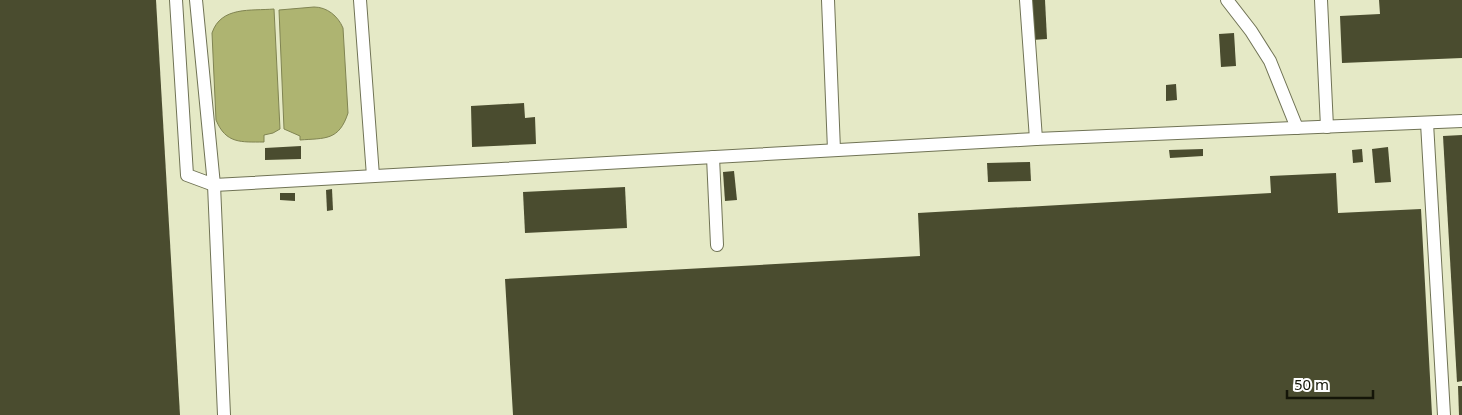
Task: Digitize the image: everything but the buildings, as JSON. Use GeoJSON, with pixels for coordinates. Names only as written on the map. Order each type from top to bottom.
{"type":"FeatureCollection","features":[{"type":"Feature","properties":{"kind":"lane"},"geometry":{"type":"LineString","coordinates":[[176,0],[187,175],[214,186],[1036,139],[1462,121]]}},
{"type":"Feature","properties":{"kind":"lane"},"geometry":{"type":"LineString","coordinates":[[196,0],[214,186],[224,415]]}},
{"type":"Feature","properties":{"kind":"lane"},"geometry":{"type":"LineString","coordinates":[[360,0],[373,176]]}},
{"type":"Feature","properties":{"kind":"lane"},"geometry":{"type":"LineString","coordinates":[[828,0],[834,150]]}},
{"type":"Feature","properties":{"kind":"lane"},"geometry":{"type":"LineString","coordinates":[[1026,0],[1036,139]]}},
{"type":"Feature","properties":{"kind":"lane"},"geometry":{"type":"LineString","coordinates":[[1227,0],[1251,31],[1270,61],[1297,128]]}},
{"type":"Feature","properties":{"kind":"lane"},"geometry":{"type":"LineString","coordinates":[[1321,0],[1328,127]]}},
{"type":"Feature","properties":{"kind":"lane"},"geometry":{"type":"LineString","coordinates":[[1427,123],[1444,415]]}},
{"type":"Feature","properties":{"kind":"lane"},"geometry":{"type":"LineString","coordinates":[[713,157],[717,245]]}},
{"type":"Feature","properties":{"kind":"shaded area"},"geometry":{"type":"Polygon","coordinates":[[[319,7],[332,13],[343,28],[348,113],[340,129],[330,136],[300,140],[300,136],[284,129],[279,10],[319,7]]]}},
{"type":"Feature","properties":{"kind":"shaded area"},"geometry":{"type":"Polygon","coordinates":[[[274,9],[280,129],[264,135],[264,142],[235,140],[224,134],[216,120],[212,33],[216,24],[230,14],[247,10],[274,9]]]}}]}
